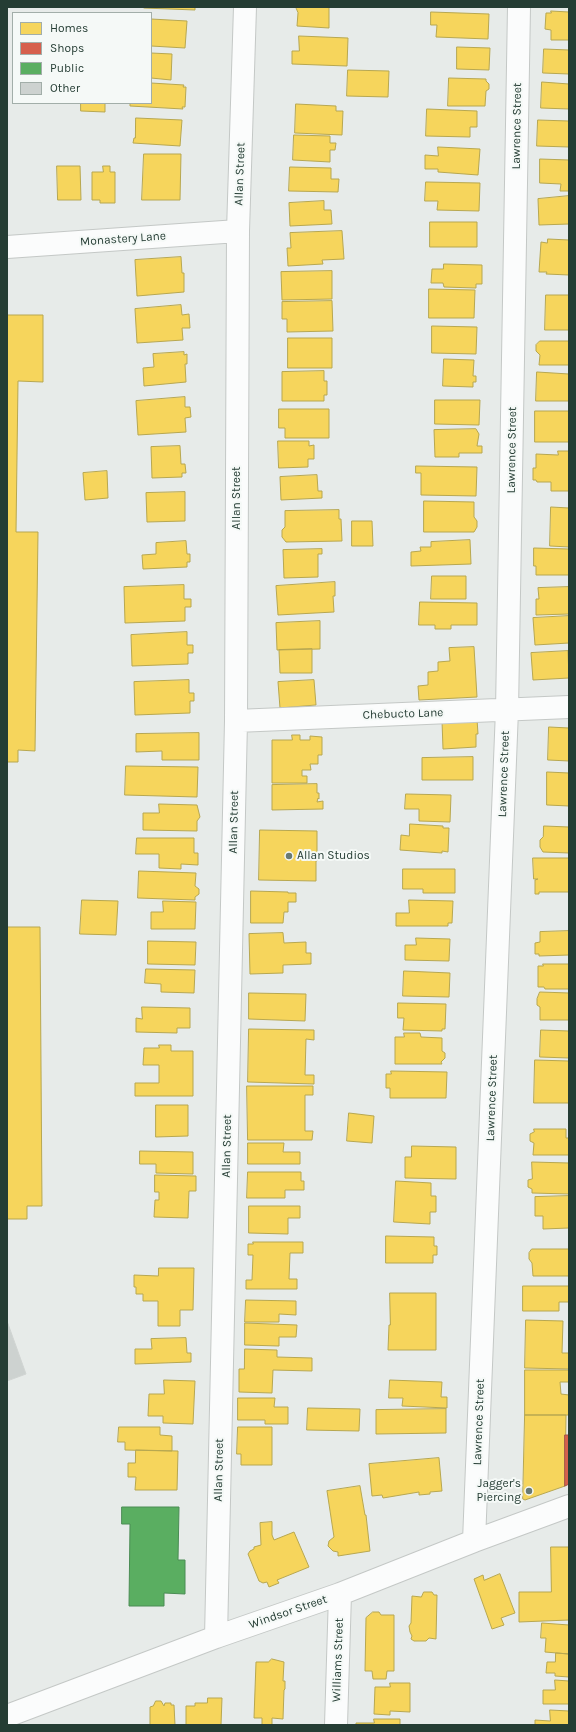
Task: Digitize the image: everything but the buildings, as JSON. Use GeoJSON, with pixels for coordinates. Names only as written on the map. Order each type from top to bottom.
{"type":"FeatureCollection","features":[{"type":"Feature","properties":{"kind":"street","name":"Allan Street"},"geometry":{"type":"LineString","coordinates":[[216,1637],[236,721],[238,231],[245,7]]}},
{"type":"Feature","properties":{"kind":"street","name":"Lawrence Street"},"geometry":{"type":"LineString","coordinates":[[474,1541],[507,710],[519,7]]}},
{"type":"Feature","properties":{"kind":"street","name":"Monastery Lane"},"geometry":{"type":"LineString","coordinates":[[7,246],[238,231]]}},
{"type":"Feature","properties":{"kind":"street","name":"Chebucto Lane"},"geometry":{"type":"LineString","coordinates":[[236,721],[569,707]]}},
{"type":"Feature","properties":{"kind":"street","name":"Windsor Street"},"geometry":{"type":"LineString","coordinates":[[10,1718],[216,1637],[340,1594],[474,1541],[569,1506]]}},
{"type":"Feature","properties":{"kind":"street","name":"Williams Street"},"geometry":{"type":"LineString","coordinates":[[336,1725],[340,1594]]}},
{"type":"Feature","properties":{"kind":"place","name":"Allan Studios"},"geometry":{"type":"Point","coordinates":[289,856]}},
{"type":"Feature","properties":{"kind":"place","name":"Jagger's Piercing"},"geometry":{"type":"Point","coordinates":[529,1491]}}]}
